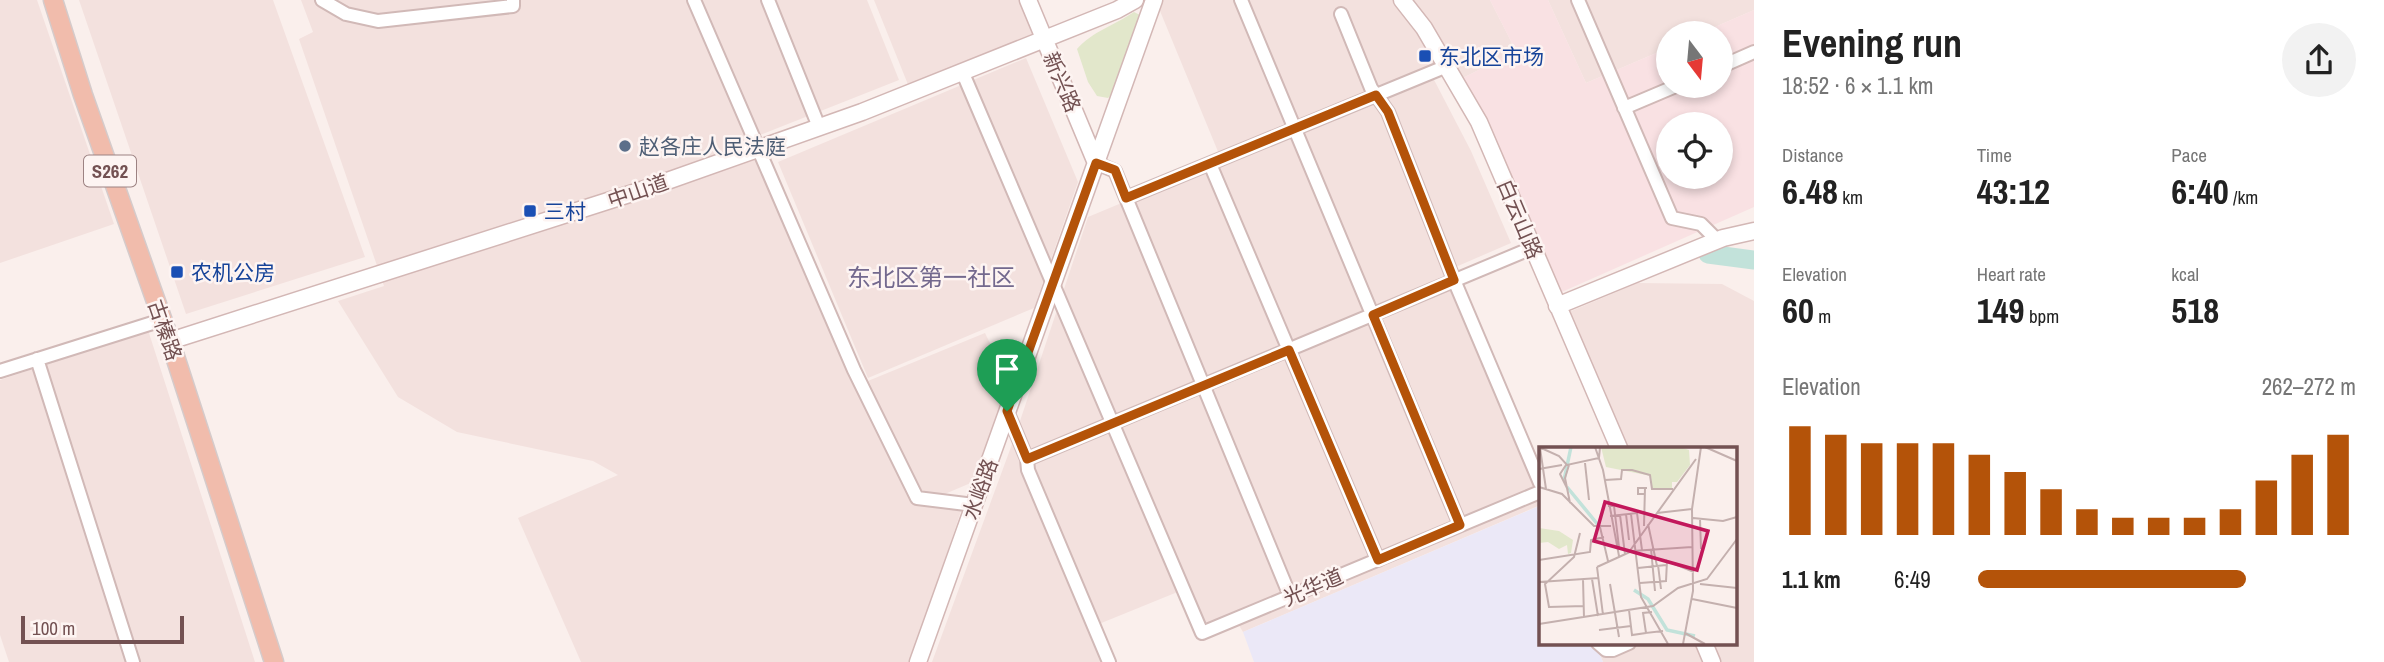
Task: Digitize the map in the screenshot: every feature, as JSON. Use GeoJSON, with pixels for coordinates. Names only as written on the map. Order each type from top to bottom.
{"type":"FeatureCollection","features":[{"type":"Feature","properties":{"kind":"main road","name":"古榛路"},"geometry":{"type":"LineString","coordinates":[[53,0],[83,95],[170,341],[274,662]]}},
{"type":"Feature","properties":{"kind":"street"},"geometry":{"type":"LineString","coordinates":[[323,0],[346,14],[377,21],[513,6],[513,0]]}},
{"type":"Feature","properties":{"kind":"street"},"geometry":{"type":"LineString","coordinates":[[694,0],[854,370],[916,498],[974,505]]}},
{"type":"Feature","properties":{"kind":"street"},"geometry":{"type":"LineString","coordinates":[[768,0],[819,127]]}},
{"type":"Feature","properties":{"kind":"street","name":"新兴路"},"geometry":{"type":"LineString","coordinates":[[1028,0],[1096,163]]}},
{"type":"Feature","properties":{"kind":"street","name":"中山道"},"geometry":{"type":"LineString","coordinates":[[170,341],[639,191],[819,127],[1117,10],[1135,0]]}},
{"type":"Feature","properties":{"kind":"street","name":"水峪路"},"geometry":{"type":"LineString","coordinates":[[918,662],[1154,0]]}},
{"type":"Feature","properties":{"kind":"street"},"geometry":{"type":"LineString","coordinates":[[1241,0],[1460,525]]}},
{"type":"Feature","properties":{"kind":"street","name":"白云山路"},"geometry":{"type":"LineString","coordinates":[[1402,0],[1424,28],[1479,122],[1618,447]]}},
{"type":"Feature","properties":{"kind":"street"},"geometry":{"type":"LineString","coordinates":[[1578,0],[1672,218],[1701,224],[1717,240]]}},
{"type":"Feature","properties":{"kind":"street"},"geometry":{"type":"LineString","coordinates":[[1341,14],[1376,95],[1388,112],[1454,280],[1539,478]]}},
{"type":"Feature","properties":{"kind":"street"},"geometry":{"type":"LineString","coordinates":[[1733,61],[1754,52]]}},
{"type":"Feature","properties":{"kind":"street"},"geometry":{"type":"LineString","coordinates":[[1126,198],[1447,66]]}},
{"type":"Feature","properties":{"kind":"street"},"geometry":{"type":"LineString","coordinates":[[962,71],[1112,424]]}},
{"type":"Feature","properties":{"kind":"street"},"geometry":{"type":"LineString","coordinates":[[1624,108],[1656,94]]}},
{"type":"Feature","properties":{"kind":"street"},"geometry":{"type":"LineString","coordinates":[[1096,163],[1115,170],[1290,596]]}},
{"type":"Feature","properties":{"kind":"street"},"geometry":{"type":"LineString","coordinates":[[1210,164],[1378,560]]}},
{"type":"Feature","properties":{"kind":"street"},"geometry":{"type":"LineString","coordinates":[[1557,306],[1717,240],[1754,231]]}},
{"type":"Feature","properties":{"kind":"street"},"geometry":{"type":"LineString","coordinates":[[1027,459],[1532,248]]}},
{"type":"Feature","properties":{"kind":"street"},"geometry":{"type":"LineString","coordinates":[[0,370],[162,320]]}},
{"type":"Feature","properties":{"kind":"street"},"geometry":{"type":"LineString","coordinates":[[37,359],[133,662]]}},
{"type":"Feature","properties":{"kind":"street"},"geometry":{"type":"LineString","coordinates":[[1007,411],[1027,459],[1028,470],[1109,662]]}},
{"type":"Feature","properties":{"kind":"street","name":"光华道"},"geometry":{"type":"LineString","coordinates":[[1112,424],[1202,633],[1539,493]]}},
{"type":"Feature","properties":{"kind":"street"},"geometry":{"type":"LineString","coordinates":[[1599,644],[1606,650],[1613,650],[1627,644]]}},
{"type":"Feature","properties":{"kind":"street"},"geometry":{"type":"LineString","coordinates":[[1703,644],[1712,662]]}},
{"type":"Feature","properties":{"kind":"shaded area"},"geometry":{"type":"Polygon","coordinates":[[[0,0],[37,0],[114,224],[0,263],[0,0]]]}},
{"type":"Feature","properties":{"kind":"shaded area"},"geometry":{"type":"Polygon","coordinates":[[[79,0],[273,0],[365,257],[186,314],[79,0]]]}},
{"type":"Feature","properties":{"kind":"shaded area"},"geometry":{"type":"Polygon","coordinates":[[[301,0],[867,0],[899,80],[755,137],[863,383],[985,333],[1009,382],[973,482],[919,505],[961,511],[911,662],[581,662],[518,518],[618,475],[593,461],[457,432],[398,397],[338,301],[384,286],[299,39],[313,32],[301,0]]]}},
{"type":"Feature","properties":{"kind":"shaded area"},"geometry":{"type":"Polygon","coordinates":[[[874,0],[1019,0],[1033,36],[909,87],[874,0]]]}},
{"type":"Feature","properties":{"kind":"shaded area"},"geometry":{"type":"Polygon","coordinates":[[[1162,0],[1490,0],[1516,51],[1459,80],[1446,60],[1219,154],[1160,11],[1162,0]]]}},
{"type":"Feature","properties":{"kind":"shaded area"},"geometry":{"type":"Polygon","coordinates":[[[1490,0],[1548,0],[1586,83],[1656,53],[1656,98],[1733,98],[1733,21],[1729,21],[1754,10],[1754,207],[1555,295],[1459,80],[1516,51],[1490,0]]]}},
{"type":"Feature","properties":{"kind":"shaded area"},"geometry":{"type":"Polygon","coordinates":[[[1548,0],[1754,0],[1754,10],[1729,21],[1656,21],[1656,53],[1586,83],[1548,0]]]}},
{"type":"Feature","properties":{"kind":"shaded area"},"geometry":{"type":"Polygon","coordinates":[[[1026,58],[1078,182],[1034,308],[868,378],[778,162],[1026,58]]]}},
{"type":"Feature","properties":{"kind":"shaded area"},"geometry":{"type":"Polygon","coordinates":[[[1431,74],[1471,151],[1511,243],[1451,269],[1539,489],[1539,508],[1538,506],[1243,632],[1237,622],[1200,638],[1180,591],[1094,626],[1108,662],[932,662],[1015,436],[1088,217],[1431,74]]]}},
{"type":"Feature","properties":{"kind":"shaded area"},"geometry":{"type":"Polygon","coordinates":[[[1638,283],[1722,284],[1754,301],[1754,662],[1603,662],[1595,644],[1736,644],[1736,447],[1623,447],[1569,312],[1638,283]]]}},
{"type":"Feature","properties":{"kind":"shaded area"},"geometry":{"type":"Polygon","coordinates":[[[148,330],[255,662],[9,662],[0,635],[0,380],[148,330]]]}},
{"type":"Feature","properties":{"kind":"shaded area"},"geometry":{"type":"Polygon","coordinates":[[[1539,506],[1539,644],[1595,644],[1603,662],[1254,662],[1243,632],[1539,506]]]}},
{"type":"Feature","properties":{"kind":"green space"},"geometry":{"type":"Polygon","coordinates":[[[1134,12],[1140,15],[1113,93],[1108,98],[1097,96],[1088,82],[1077,49],[1097,33],[1134,12]]]}},
{"type":"Feature","properties":{"kind":"waterway"},"geometry":{"type":"LineString","coordinates":[[1708,254],[1754,260]]}},
{"type":"Feature","properties":{"kind":"place","name":"东北区市场"},"geometry":{"type":"Point","coordinates":[1425,56]}},
{"type":"Feature","properties":{"kind":"place","name":"赵各庄人民法庭"},"geometry":{"type":"Point","coordinates":[625,146]}},
{"type":"Feature","properties":{"kind":"place","name":"三村"},"geometry":{"type":"Point","coordinates":[530,211]}},
{"type":"Feature","properties":{"kind":"place","name":"农机公房"},"geometry":{"type":"Point","coordinates":[177,272]}},
{"type":"Feature","properties":{"kind":"district","name":"东北区第一社区"},"geometry":{"type":"Point","coordinates":[931,277]}},
{"type":"Feature","properties":{"kind":"route"},"geometry":{"type":"LineString","coordinates":[[1376,95],[1388,112],[1454,280],[1373,315],[1460,525],[1378,560],[1289,350],[1027,459],[1007,411],[1096,163],[1115,170],[1126,198],[1376,95]]}}]}
